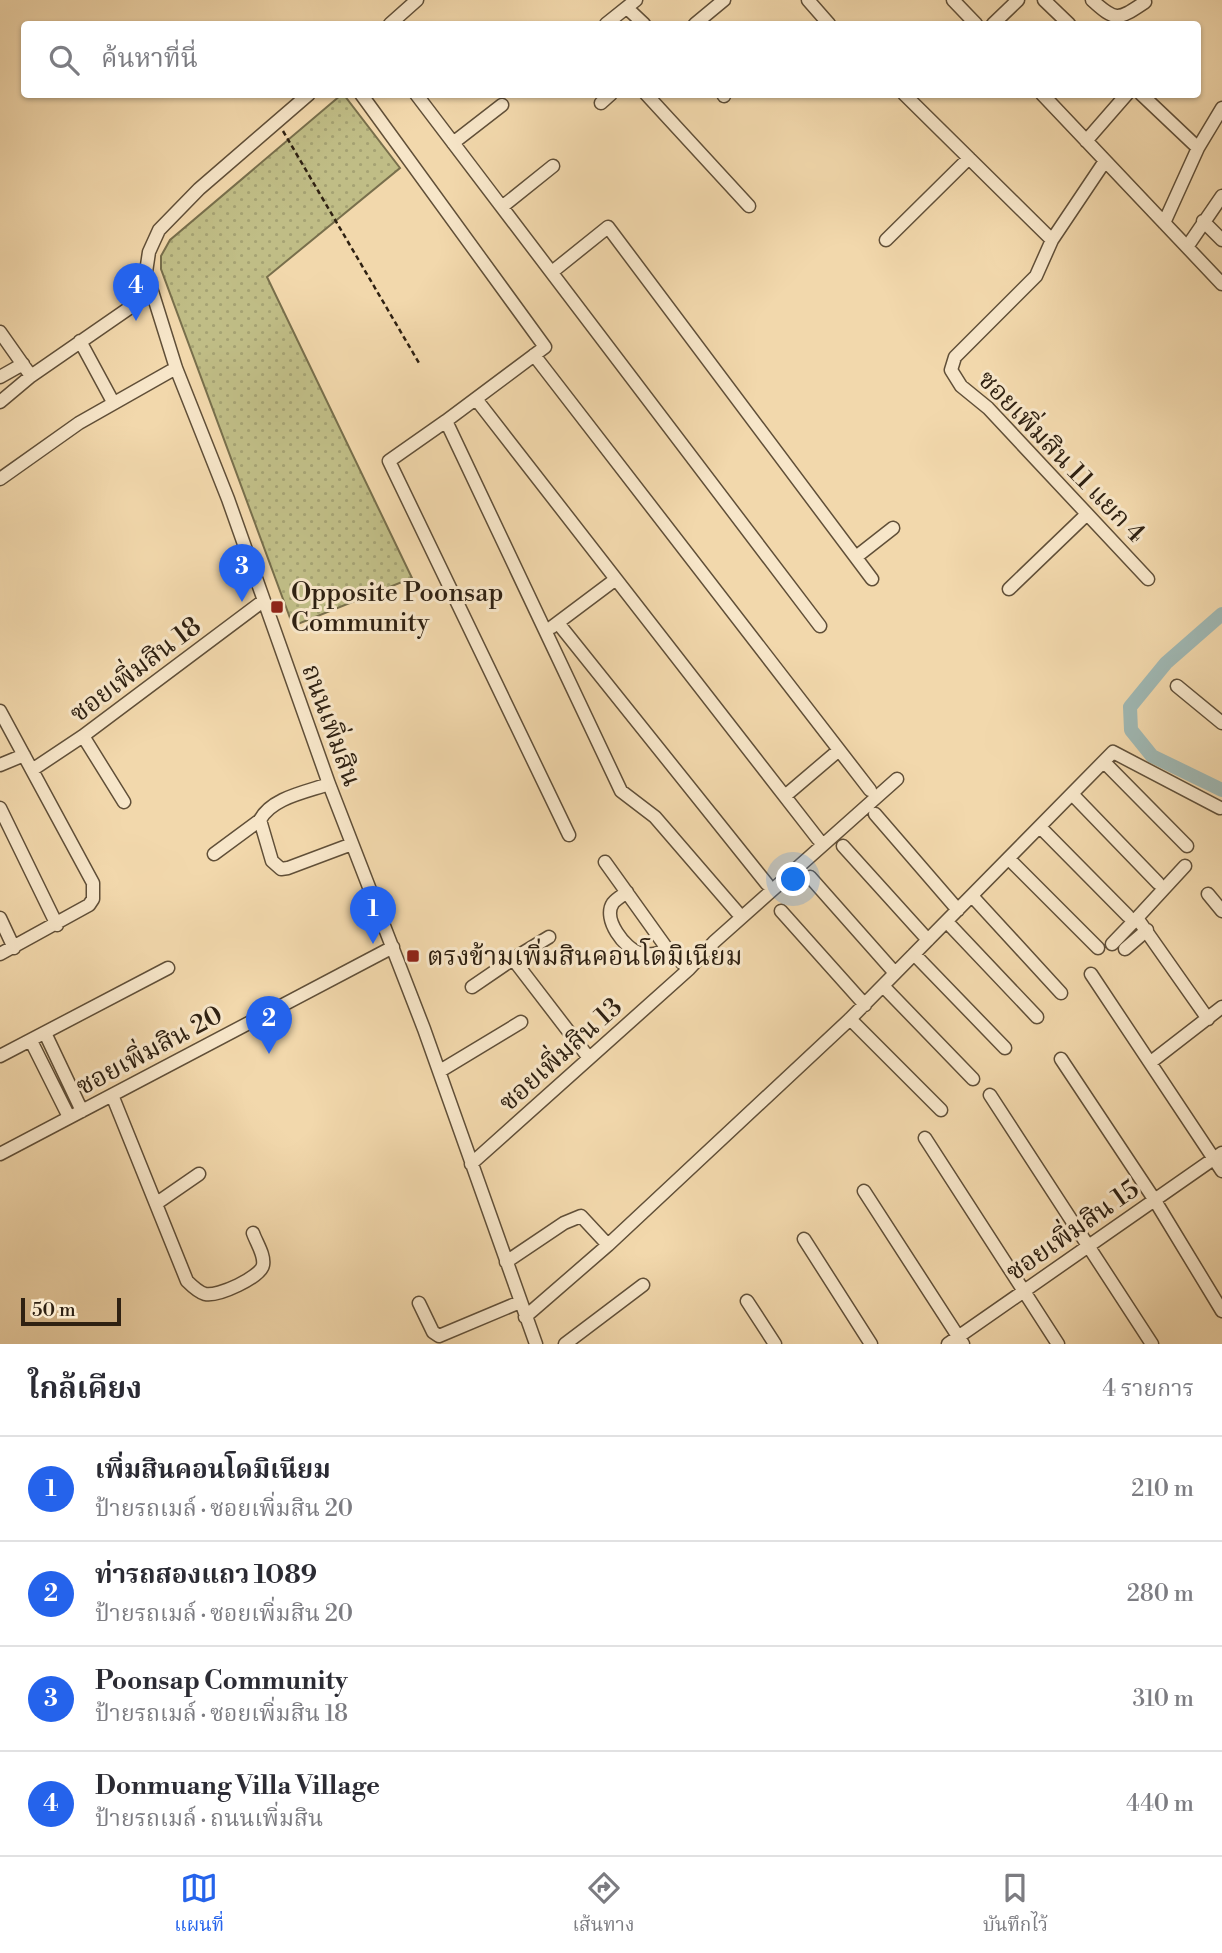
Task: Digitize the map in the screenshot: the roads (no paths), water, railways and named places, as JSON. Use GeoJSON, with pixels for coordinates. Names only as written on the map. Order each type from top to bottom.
{"type":"FeatureCollection","features":[{"type":"Feature","properties":{"kind":"street"},"geometry":{"type":"LineString","coordinates":[[393,21],[417,0]]}},
{"type":"Feature","properties":{"kind":"street"},"geometry":{"type":"LineString","coordinates":[[699,21],[724,0]]}},
{"type":"Feature","properties":{"kind":"street"},"geometry":{"type":"LineString","coordinates":[[808,0],[826,21]]}},
{"type":"Feature","properties":{"kind":"street"},"geometry":{"type":"LineString","coordinates":[[953,0],[973,21]]}},
{"type":"Feature","properties":{"kind":"street"},"geometry":{"type":"LineString","coordinates":[[996,21],[1018,0]]}},
{"type":"Feature","properties":{"kind":"street"},"geometry":{"type":"LineString","coordinates":[[1044,0],[1066,21]]}},
{"type":"Feature","properties":{"kind":"street"},"geometry":{"type":"LineString","coordinates":[[1091,0],[1115,18],[1145,2]]}},
{"type":"Feature","properties":{"kind":"street"},"geometry":{"type":"LineString","coordinates":[[610,21],[632,4],[642,21]]}},
{"type":"Feature","properties":{"kind":"street","name":"ถนนเพิ่มสิน"},"geometry":{"type":"LineString","coordinates":[[305,98],[199,189],[159,230],[149,251],[146,272],[176,368],[228,499],[329,784],[439,1071],[536,1344]]}},
{"type":"Feature","properties":{"kind":"street"},"geometry":{"type":"LineString","coordinates":[[364,98],[545,347],[389,461],[569,835]]}},
{"type":"Feature","properties":{"kind":"street"},"geometry":{"type":"LineString","coordinates":[[419,98],[820,626]]}},
{"type":"Feature","properties":{"kind":"street"},"geometry":{"type":"LineString","coordinates":[[650,98],[749,206]]}},
{"type":"Feature","properties":{"kind":"street"},"geometry":{"type":"LineString","coordinates":[[908,98],[1052,240]]}},
{"type":"Feature","properties":{"kind":"street"},"geometry":{"type":"LineString","coordinates":[[1046,98],[1222,284]]}},
{"type":"Feature","properties":{"kind":"street"},"geometry":{"type":"LineString","coordinates":[[1086,141],[1124,98]]}},
{"type":"Feature","properties":{"kind":"street"},"geometry":{"type":"LineString","coordinates":[[1145,98],[1198,148]]}},
{"type":"Feature","properties":{"kind":"street"},"geometry":{"type":"LineString","coordinates":[[453,143],[502,105]]}},
{"type":"Feature","properties":{"kind":"street"},"geometry":{"type":"LineString","coordinates":[[1164,223],[1198,148],[1222,108]]}},
{"type":"Feature","properties":{"kind":"street"},"geometry":{"type":"LineString","coordinates":[[887,240],[969,158]]}},
{"type":"Feature","properties":{"kind":"street","name":"ซอยเพิ่มสิน 11 แยก 4"},"geometry":{"type":"LineString","coordinates":[[1105,160],[1052,240],[1035,276],[955,357],[951,370],[961,386],[988,408],[1149,579]]}},
{"type":"Feature","properties":{"kind":"street"},"geometry":{"type":"LineString","coordinates":[[502,206],[553,166]]}},
{"type":"Feature","properties":{"kind":"street"},"geometry":{"type":"LineString","coordinates":[[1187,247],[1222,196]]}},
{"type":"Feature","properties":{"kind":"street"},"geometry":{"type":"LineString","coordinates":[[1203,221],[1222,240]]}},
{"type":"Feature","properties":{"kind":"street"},"geometry":{"type":"LineString","coordinates":[[552,272],[608,227],[872,579]]}},
{"type":"Feature","properties":{"kind":"street"},"geometry":{"type":"LineString","coordinates":[[0,402],[31,376],[151,293]]}},
{"type":"Feature","properties":{"kind":"street"},"geometry":{"type":"LineString","coordinates":[[0,331],[31,376]]}},
{"type":"Feature","properties":{"kind":"street"},"geometry":{"type":"LineString","coordinates":[[80,341],[113,402]]}},
{"type":"Feature","properties":{"kind":"street"},"geometry":{"type":"LineString","coordinates":[[534,355],[870,790]]}},
{"type":"Feature","properties":{"kind":"street"},"geometry":{"type":"LineString","coordinates":[[0,377],[23,364]]}},
{"type":"Feature","properties":{"kind":"street"},"geometry":{"type":"LineString","coordinates":[[0,479],[50,442],[113,402],[176,368]]}},
{"type":"Feature","properties":{"kind":"street"},"geometry":{"type":"LineString","coordinates":[[476,399],[818,839]]}},
{"type":"Feature","properties":{"kind":"street"},"geometry":{"type":"LineString","coordinates":[[446,421],[621,791],[655,817],[737,912]]}},
{"type":"Feature","properties":{"kind":"street"},"geometry":{"type":"LineString","coordinates":[[1009,589],[1087,514]]}},
{"type":"Feature","properties":{"kind":"street"},"geometry":{"type":"LineString","coordinates":[[856,557],[893,528]]}},
{"type":"Feature","properties":{"kind":"street"},"geometry":{"type":"LineString","coordinates":[[546,632],[616,579]]}},
{"type":"Feature","properties":{"kind":"street","name":"ซอยเพิ่มสิน 18"},"geometry":{"type":"LineString","coordinates":[[32,770],[83,736],[263,601]]}},
{"type":"Feature","properties":{"kind":"street"},"geometry":{"type":"LineString","coordinates":[[558,623],[767,884]]}},
{"type":"Feature","properties":{"kind":"street"},"geometry":{"type":"LineString","coordinates":[[1177,686],[1222,723]]}},
{"type":"Feature","properties":{"kind":"street"},"geometry":{"type":"LineString","coordinates":[[0,711],[93,883],[94,890],[89,905],[0,954]]}},
{"type":"Feature","properties":{"kind":"street"},"geometry":{"type":"LineString","coordinates":[[83,736],[124,802]]}},
{"type":"Feature","properties":{"kind":"street"},"geometry":{"type":"LineString","coordinates":[[785,796],[839,750]]}},
{"type":"Feature","properties":{"kind":"street"},"geometry":{"type":"LineString","coordinates":[[525,1317],[608,1245],[865,1005],[1113,752],[1220,808]]}},
{"type":"Feature","properties":{"kind":"street"},"geometry":{"type":"LineString","coordinates":[[5,763],[24,755]]}},
{"type":"Feature","properties":{"kind":"street"},"geometry":{"type":"LineString","coordinates":[[1104,762],[1187,846]]}},
{"type":"Feature","properties":{"kind":"street","name":"ซอยเพิ่มสิน 13"},"geometry":{"type":"LineString","coordinates":[[471,1164],[897,779]]}},
{"type":"Feature","properties":{"kind":"street"},"geometry":{"type":"LineString","coordinates":[[214,854],[260,820],[265,811],[273,805],[329,784]]}},
{"type":"Feature","properties":{"kind":"street"},"geometry":{"type":"LineString","coordinates":[[1072,794],[1158,883]]}},
{"type":"Feature","properties":{"kind":"street"},"geometry":{"type":"LineString","coordinates":[[0,808],[57,925]]}},
{"type":"Feature","properties":{"kind":"street"},"geometry":{"type":"LineString","coordinates":[[875,814],[958,910]]}},
{"type":"Feature","properties":{"kind":"street"},"geometry":{"type":"LineString","coordinates":[[260,820],[272,861],[281,869],[352,844]]}},
{"type":"Feature","properties":{"kind":"street"},"geometry":{"type":"LineString","coordinates":[[1040,827],[1147,930],[1208,1019]]}},
{"type":"Feature","properties":{"kind":"street"},"geometry":{"type":"LineString","coordinates":[[843,846],[928,940]]}},
{"type":"Feature","properties":{"kind":"street"},"geometry":{"type":"LineString","coordinates":[[1009,859],[1098,948]]}},
{"type":"Feature","properties":{"kind":"street"},"geometry":{"type":"LineString","coordinates":[[604,862],[668,950],[689,969]]}},
{"type":"Feature","properties":{"kind":"street"},"geometry":{"type":"LineString","coordinates":[[1147,930],[1119,946],[1133,917],[1185,866]]}},
{"type":"Feature","properties":{"kind":"street"},"geometry":{"type":"LineString","coordinates":[[810,877],[895,973]]}},
{"type":"Feature","properties":{"kind":"street"},"geometry":{"type":"LineString","coordinates":[[627,892],[613,903],[611,909],[617,933],[627,947],[638,953],[651,955],[668,950]]}},
{"type":"Feature","properties":{"kind":"street"},"geometry":{"type":"LineString","coordinates":[[1208,894],[1222,911]]}},
{"type":"Feature","properties":{"kind":"street"},"geometry":{"type":"LineString","coordinates":[[972,896],[1061,993]]}},
{"type":"Feature","properties":{"kind":"street"},"geometry":{"type":"LineString","coordinates":[[781,911],[865,1005]]}},
{"type":"Feature","properties":{"kind":"street"},"geometry":{"type":"LineString","coordinates":[[0,918],[14,948]]}},
{"type":"Feature","properties":{"kind":"street"},"geometry":{"type":"LineString","coordinates":[[947,922],[1037,1017]]}},
{"type":"Feature","properties":{"kind":"street"},"geometry":{"type":"LineString","coordinates":[[472,986],[548,937]]}},
{"type":"Feature","properties":{"kind":"street","name":"ซอยเพิ่มสิน 20"},"geometry":{"type":"LineString","coordinates":[[0,1154],[393,947]]}},
{"type":"Feature","properties":{"kind":"street"},"geometry":{"type":"LineString","coordinates":[[915,954],[1005,1048]]}},
{"type":"Feature","properties":{"kind":"street"},"geometry":{"type":"LineString","coordinates":[[513,959],[589,1058]]}},
{"type":"Feature","properties":{"kind":"street"},"geometry":{"type":"LineString","coordinates":[[0,1056],[168,968]]}},
{"type":"Feature","properties":{"kind":"street"},"geometry":{"type":"LineString","coordinates":[[1091,974],[1218,1156],[1222,1171]]}},
{"type":"Feature","properties":{"kind":"street"},"geometry":{"type":"LineString","coordinates":[[883,986],[973,1079]]}},
{"type":"Feature","properties":{"kind":"street"},"geometry":{"type":"LineString","coordinates":[[1151,1062],[1222,1007]]}},
{"type":"Feature","properties":{"kind":"street"},"geometry":{"type":"LineString","coordinates":[[850,1019],[941,1110]]}},
{"type":"Feature","properties":{"kind":"street"},"geometry":{"type":"LineString","coordinates":[[439,1071],[521,1022]]}},
{"type":"Feature","properties":{"kind":"street"},"geometry":{"type":"LineString","coordinates":[[45,1033],[82,1111]]}},
{"type":"Feature","properties":{"kind":"street"},"geometry":{"type":"LineString","coordinates":[[31,1041],[69,1117]]}},
{"type":"Feature","properties":{"kind":"street"},"geometry":{"type":"LineString","coordinates":[[1061,1059],[1154,1199],[1222,1311]]}},
{"type":"Feature","properties":{"kind":"street"},"geometry":{"type":"LineString","coordinates":[[112,1095],[158,1203],[187,1281],[193,1288],[205,1294],[225,1291],[259,1273],[264,1266],[263,1257],[253,1233]]}},
{"type":"Feature","properties":{"kind":"street"},"geometry":{"type":"LineString","coordinates":[[990,1095],[1152,1344]]}},
{"type":"Feature","properties":{"kind":"street"},"geometry":{"type":"LineString","coordinates":[[925,1138],[1058,1344]]}},
{"type":"Feature","properties":{"kind":"street","name":"ซอยเพิ่มสิน 15"},"geometry":{"type":"LineString","coordinates":[[957,1342],[1024,1291],[1218,1156]]}},
{"type":"Feature","properties":{"kind":"street"},"geometry":{"type":"LineString","coordinates":[[158,1203],[198,1174]]}},
{"type":"Feature","properties":{"kind":"street"},"geometry":{"type":"LineString","coordinates":[[864,1191],[957,1342]]}},
{"type":"Feature","properties":{"kind":"street"},"geometry":{"type":"LineString","coordinates":[[506,1262],[564,1223],[581,1216],[608,1245]]}},
{"type":"Feature","properties":{"kind":"street"},"geometry":{"type":"LineString","coordinates":[[804,1238],[871,1344]]}},
{"type":"Feature","properties":{"kind":"street"},"geometry":{"type":"LineString","coordinates":[[565,1344],[643,1285]]}},
{"type":"Feature","properties":{"kind":"street"},"geometry":{"type":"LineString","coordinates":[[747,1301],[775,1344]]}},
{"type":"Feature","properties":{"kind":"street"},"geometry":{"type":"LineString","coordinates":[[419,1303],[433,1332],[439,1335],[520,1302]]}},
{"type":"Feature","properties":{"kind":"waterway"},"geometry":{"type":"LineString","coordinates":[[1222,614],[1166,663],[1130,707],[1131,730],[1152,756],[1222,790]]}},
{"type":"Feature","properties":{"kind":"place","name":"Donmuang Villa Village"},"geometry":{"type":"Point","coordinates":[136,321]}},
{"type":"Feature","properties":{"kind":"place","name":"Poonsap Community"},"geometry":{"type":"Point","coordinates":[242,602]}},
{"type":"Feature","properties":{"kind":"place","name":"Opposite Poonsap Community"},"geometry":{"type":"Point","coordinates":[277,607]}},
{"type":"Feature","properties":{"kind":"place","name":"เพิ่มสินคอนโดมิเนียม"},"geometry":{"type":"Point","coordinates":[373,944]}},
{"type":"Feature","properties":{"kind":"place","name":"ตรงข้ามเพิ่มสินคอนโดมิเนียม"},"geometry":{"type":"Point","coordinates":[413,956]}},
{"type":"Feature","properties":{"kind":"place","name":"ท่ารถสองแถว 1089"},"geometry":{"type":"Point","coordinates":[269,1054]}}]}
